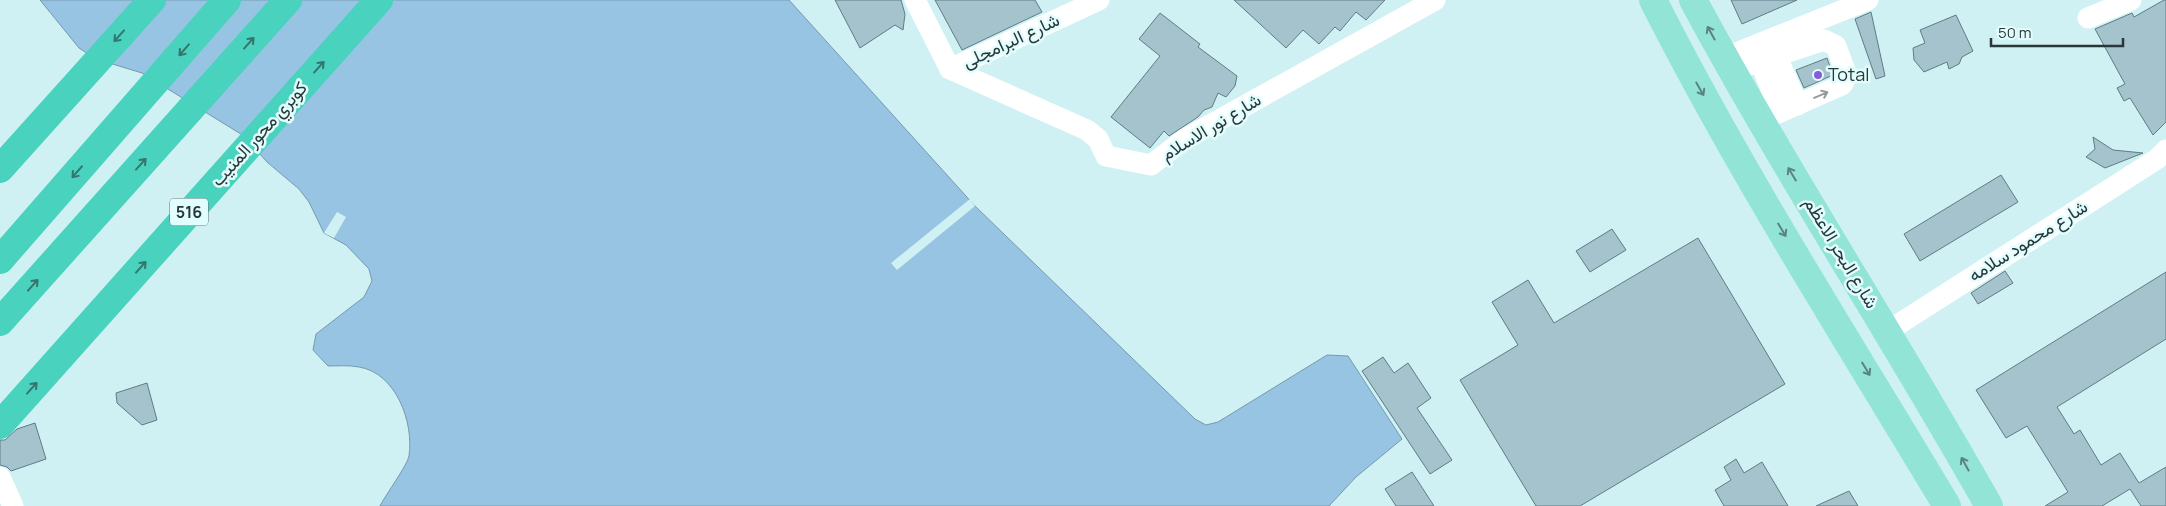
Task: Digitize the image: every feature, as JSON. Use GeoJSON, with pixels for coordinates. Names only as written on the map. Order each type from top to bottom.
{"type":"FeatureCollection","features":[{"type":"Feature","properties":{"kind":"highway"},"geometry":{"type":"LineString","coordinates":[[0,169],[152,0]]}},
{"type":"Feature","properties":{"kind":"highway"},"geometry":{"type":"LineString","coordinates":[[0,260],[228,0]]}},
{"type":"Feature","properties":{"kind":"highway"},"geometry":{"type":"LineString","coordinates":[[0,322],[288,0]]}},
{"type":"Feature","properties":{"kind":"highway","name":"كوبري محور المنيب"},"geometry":{"type":"LineString","coordinates":[[0,425],[379,0]]}},
{"type":"Feature","properties":{"kind":"main road"},"geometry":{"type":"LineString","coordinates":[[1653,0],[1682,57],[1735,150],[1947,506]]}},
{"type":"Feature","properties":{"kind":"main road","name":"شارع البحر الاعظم"},"geometry":{"type":"LineString","coordinates":[[1693,0],[1728,65],[1779,113],[1888,331],[1989,506]]}},
{"type":"Feature","properties":{"kind":"street"},"geometry":{"type":"LineString","coordinates":[[915,0],[950,70]]}},
{"type":"Feature","properties":{"kind":"street","name":"شارع البرامجلى"},"geometry":{"type":"LineString","coordinates":[[950,70],[1099,0]]}},
{"type":"Feature","properties":{"kind":"street","name":"شارع نور الاسلام"},"geometry":{"type":"LineString","coordinates":[[950,70],[1087,130],[1098,139],[1106,156],[1151,165],[1185,139],[1435,0]]}},
{"type":"Feature","properties":{"kind":"street"},"geometry":{"type":"LineString","coordinates":[[1728,65],[1868,0]]}},
{"type":"Feature","properties":{"kind":"street"},"geometry":{"type":"LineString","coordinates":[[2088,18],[2131,0]]}},
{"type":"Feature","properties":{"kind":"street"},"geometry":{"type":"LineString","coordinates":[[1728,65],[1768,58],[1824,40],[1836,46],[1847,76],[1846,82],[1779,113],[1768,58]]}},
{"type":"Feature","properties":{"kind":"street","name":"شارع محمود سلامه"},"geometry":{"type":"LineString","coordinates":[[1888,331],[2163,160]]}},
{"type":"Feature","properties":{"kind":"street"},"geometry":{"type":"LineString","coordinates":[[0,477],[13,506]]}},
{"type":"Feature","properties":{"kind":"water"},"geometry":{"type":"Polygon","coordinates":[[[40,0],[789,0],[975,206],[1195,419],[1206,425],[1218,422],[1327,355],[1348,356],[1402,439],[1356,477],[1329,506],[380,506],[409,456],[408,429],[400,401],[383,379],[372,371],[355,366],[328,366],[313,350],[316,334],[364,297],[372,281],[369,269],[346,245],[324,233],[309,202],[299,189],[267,162],[244,136],[142,73],[96,59],[79,48],[40,0]]]}},
{"type":"Feature","properties":{"kind":"pier"},"geometry":{"type":"Polygon","coordinates":[[[970,199],[975,206],[897,270],[891,263],[970,199]]]}},
{"type":"Feature","properties":{"kind":"pier"},"geometry":{"type":"Polygon","coordinates":[[[337,212],[346,217],[334,238],[324,233],[337,212]]]}},
{"type":"Feature","properties":{"kind":"building"},"geometry":{"type":"Polygon","coordinates":[[[835,0],[901,0],[905,14],[903,30],[895,25],[860,48],[835,0]]]}},
{"type":"Feature","properties":{"kind":"building"},"geometry":{"type":"Polygon","coordinates":[[[935,0],[1035,0],[1042,12],[962,50],[935,0]]]}},
{"type":"Feature","properties":{"kind":"building"},"geometry":{"type":"Polygon","coordinates":[[[1234,0],[1385,0],[1366,20],[1356,12],[1340,31],[1335,27],[1319,44],[1303,30],[1286,48],[1234,0]]]}},
{"type":"Feature","properties":{"kind":"building"},"geometry":{"type":"Polygon","coordinates":[[[1731,0],[1797,0],[1742,24],[1731,0]]]}},
{"type":"Feature","properties":{"kind":"building"},"geometry":{"type":"Polygon","coordinates":[[[2166,0],[2166,122],[2153,135],[2130,98],[2124,101],[2117,88],[2125,84],[2095,29],[2132,13],[2134,17],[2166,0]]]}},
{"type":"Feature","properties":{"kind":"building"},"geometry":{"type":"Polygon","coordinates":[[[1871,12],[1885,76],[1876,79],[1855,19],[1871,12]]]}},
{"type":"Feature","properties":{"kind":"building"},"geometry":{"type":"Polygon","coordinates":[[[1160,13],[1200,44],[1198,47],[1237,76],[1235,86],[1226,97],[1218,93],[1212,107],[1204,110],[1198,117],[1169,136],[1164,131],[1150,148],[1111,117],[1160,56],[1139,39],[1160,13]]]}},
{"type":"Feature","properties":{"kind":"building"},"geometry":{"type":"Polygon","coordinates":[[[1956,15],[1973,51],[1962,57],[1959,64],[1949,69],[1947,62],[1924,72],[1914,60],[1913,48],[1925,43],[1920,30],[1956,15]]]}},
{"type":"Feature","properties":{"kind":"building"},"geometry":{"type":"Polygon","coordinates":[[[1827,58],[1833,75],[1804,88],[1796,70],[1827,58]]]}},
{"type":"Feature","properties":{"kind":"building"},"geometry":{"type":"Polygon","coordinates":[[[2093,137],[2113,150],[2143,153],[2105,168],[2086,157],[2095,149],[2093,137]]]}},
{"type":"Feature","properties":{"kind":"building"},"geometry":{"type":"Polygon","coordinates":[[[2001,175],[2018,202],[1920,261],[1904,234],[2001,175]]]}},
{"type":"Feature","properties":{"kind":"building"},"geometry":{"type":"Polygon","coordinates":[[[1612,229],[1626,250],[1590,272],[1576,251],[1612,229]]]}},
{"type":"Feature","properties":{"kind":"building"},"geometry":{"type":"Polygon","coordinates":[[[1698,238],[1785,384],[1580,506],[1536,506],[1460,380],[1518,345],[1492,302],[1528,280],[1554,323],[1698,238]]]}},
{"type":"Feature","properties":{"kind":"building"},"geometry":{"type":"Polygon","coordinates":[[[2005,271],[2013,283],[1978,304],[1971,293],[2005,271]]]}},
{"type":"Feature","properties":{"kind":"building"},"geometry":{"type":"Polygon","coordinates":[[[2166,272],[2166,339],[2057,407],[2074,434],[2080,430],[2101,465],[2120,453],[2139,483],[2166,467],[2166,506],[2141,506],[2130,489],[2102,506],[2045,506],[2068,492],[2027,426],[2006,438],[1976,390],[2166,272]]]}},
{"type":"Feature","properties":{"kind":"building"},"geometry":{"type":"Polygon","coordinates":[[[1383,357],[1394,373],[1408,363],[1431,398],[1417,408],[1452,460],[1430,474],[1362,371],[1383,357]]]}},
{"type":"Feature","properties":{"kind":"building"},"geometry":{"type":"Polygon","coordinates":[[[147,383],[157,420],[142,425],[117,403],[116,393],[147,383]]]}},
{"type":"Feature","properties":{"kind":"building"},"geometry":{"type":"Polygon","coordinates":[[[35,423],[46,459],[11,471],[7,467],[0,465],[0,440],[5,440],[17,429],[35,423]]]}},
{"type":"Feature","properties":{"kind":"building"},"geometry":{"type":"Polygon","coordinates":[[[1736,459],[1744,473],[1762,462],[1788,506],[1724,506],[1715,490],[1731,480],[1724,467],[1736,459]]]}},
{"type":"Feature","properties":{"kind":"building"},"geometry":{"type":"Polygon","coordinates":[[[1412,472],[1434,506],[1396,506],[1385,489],[1412,472]]]}},
{"type":"Feature","properties":{"kind":"building"},"geometry":{"type":"Polygon","coordinates":[[[1849,491],[1858,506],[1816,506],[1849,491]]]}},
{"type":"Feature","properties":{"kind":"place","name":"Total"},"geometry":{"type":"Point","coordinates":[1818,75]}}]}
